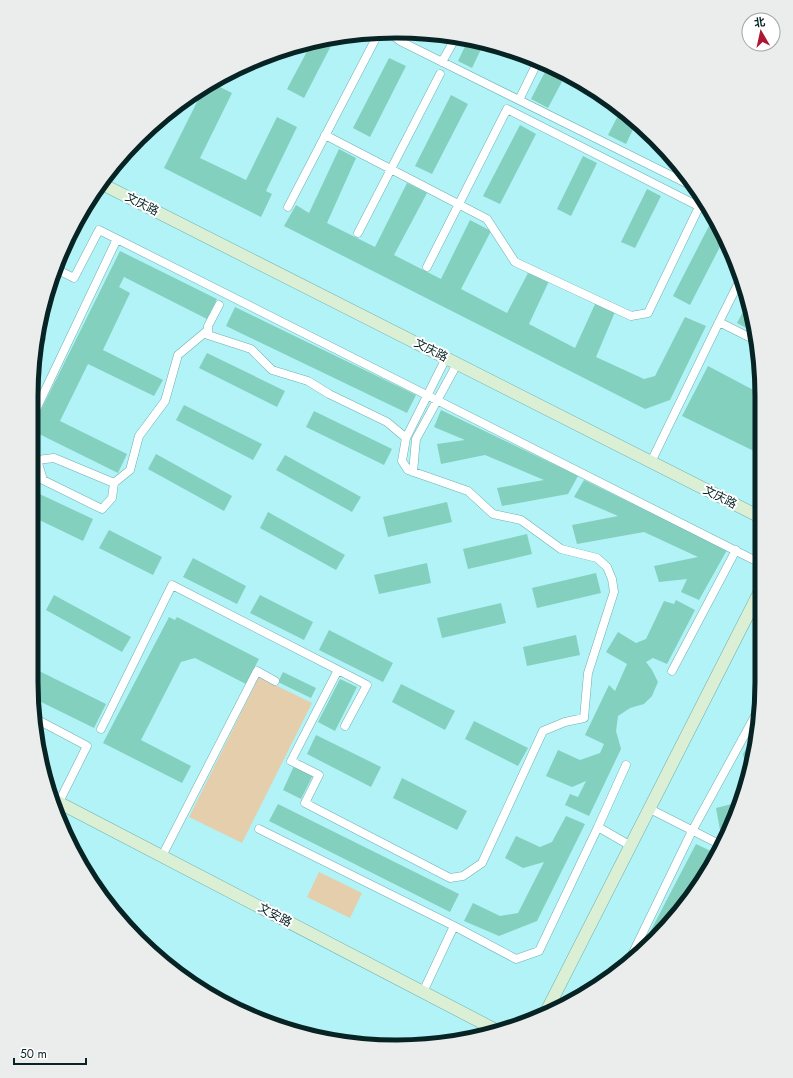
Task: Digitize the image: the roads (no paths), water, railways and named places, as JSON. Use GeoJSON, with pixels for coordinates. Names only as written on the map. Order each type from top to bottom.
{"type":"FeatureCollection","features":[{"type":"Feature","properties":{"kind":"street"},"geometry":{"type":"LineString","coordinates":[[396,38],[684,182]]}},
{"type":"Feature","properties":{"kind":"street"},"geometry":{"type":"LineString","coordinates":[[288,207],[375,40]]}},
{"type":"Feature","properties":{"kind":"street"},"geometry":{"type":"LineString","coordinates":[[442,62],[453,43]]}},
{"type":"Feature","properties":{"kind":"street"},"geometry":{"type":"LineString","coordinates":[[519,100],[536,66]]}},
{"type":"Feature","properties":{"kind":"street"},"geometry":{"type":"LineString","coordinates":[[358,233],[440,74]]}},
{"type":"Feature","properties":{"kind":"street"},"geometry":{"type":"LineString","coordinates":[[325,135],[459,204],[487,218],[515,262],[631,316],[648,314],[699,207],[507,109],[459,204],[427,267]]}},
{"type":"Feature","properties":{"kind":"street","name":"文庆路"},"geometry":{"type":"LineString","coordinates":[[106,186],[755,514]]}},
{"type":"Feature","properties":{"kind":"street"},"geometry":{"type":"LineString","coordinates":[[61,271],[74,278],[99,230],[755,560]]}},
{"type":"Feature","properties":{"kind":"street"},"geometry":{"type":"LineString","coordinates":[[38,405],[116,239]]}},
{"type":"Feature","properties":{"kind":"street"},"geometry":{"type":"LineString","coordinates":[[651,462],[737,285]]}},
{"type":"Feature","properties":{"kind":"street"},"geometry":{"type":"LineString","coordinates":[[219,305],[208,326],[208,335],[251,349],[272,370],[308,381],[329,394],[387,422],[406,438]]}},
{"type":"Feature","properties":{"kind":"street"},"geometry":{"type":"LineString","coordinates":[[719,322],[750,337]]}},
{"type":"Feature","properties":{"kind":"street"},"geometry":{"type":"LineString","coordinates":[[38,468],[43,480],[102,509],[112,498],[114,483],[130,470],[139,436],[165,401],[178,355],[208,330]]}},
{"type":"Feature","properties":{"kind":"street"},"geometry":{"type":"LineString","coordinates":[[338,670],[291,761],[320,775],[305,803],[450,878],[463,876],[482,863],[543,731],[565,722],[584,718],[588,673],[614,592],[612,579],[606,567],[597,558],[561,549],[521,520],[492,514],[468,491],[408,470],[402,461],[406,438],[446,358]]}},
{"type":"Feature","properties":{"kind":"street"},"geometry":{"type":"LineString","coordinates":[[413,472],[416,438],[457,364]]}},
{"type":"Feature","properties":{"kind":"street"},"geometry":{"type":"LineString","coordinates":[[38,459],[54,458],[114,483]]}},
{"type":"Feature","properties":{"kind":"street"},"geometry":{"type":"LineString","coordinates":[[672,671],[736,550]]}},
{"type":"Feature","properties":{"kind":"street"},"geometry":{"type":"LineString","coordinates":[[101,729],[172,585],[367,685],[344,726]]}},
{"type":"Feature","properties":{"kind":"street"},"geometry":{"type":"LineString","coordinates":[[549,1006],[755,601]]}},
{"type":"Feature","properties":{"kind":"street"},"geometry":{"type":"LineString","coordinates":[[162,856],[257,671],[275,680]]}},
{"type":"Feature","properties":{"kind":"street"},"geometry":{"type":"LineString","coordinates":[[635,950],[692,831],[753,720]]}},
{"type":"Feature","properties":{"kind":"street"},"geometry":{"type":"LineString","coordinates":[[41,722],[87,746],[58,799]]}},
{"type":"Feature","properties":{"kind":"street"},"geometry":{"type":"LineString","coordinates":[[259,829],[454,926],[516,959],[539,951],[626,765]]}},
{"type":"Feature","properties":{"kind":"street","name":"文安路"},"geometry":{"type":"LineString","coordinates":[[59,802],[491,1027]]}},
{"type":"Feature","properties":{"kind":"street"},"geometry":{"type":"LineString","coordinates":[[650,809],[717,843]]}},
{"type":"Feature","properties":{"kind":"street"},"geometry":{"type":"LineString","coordinates":[[598,827],[631,846]]}},
{"type":"Feature","properties":{"kind":"street"},"geometry":{"type":"LineString","coordinates":[[423,992],[454,926]]}}]}
